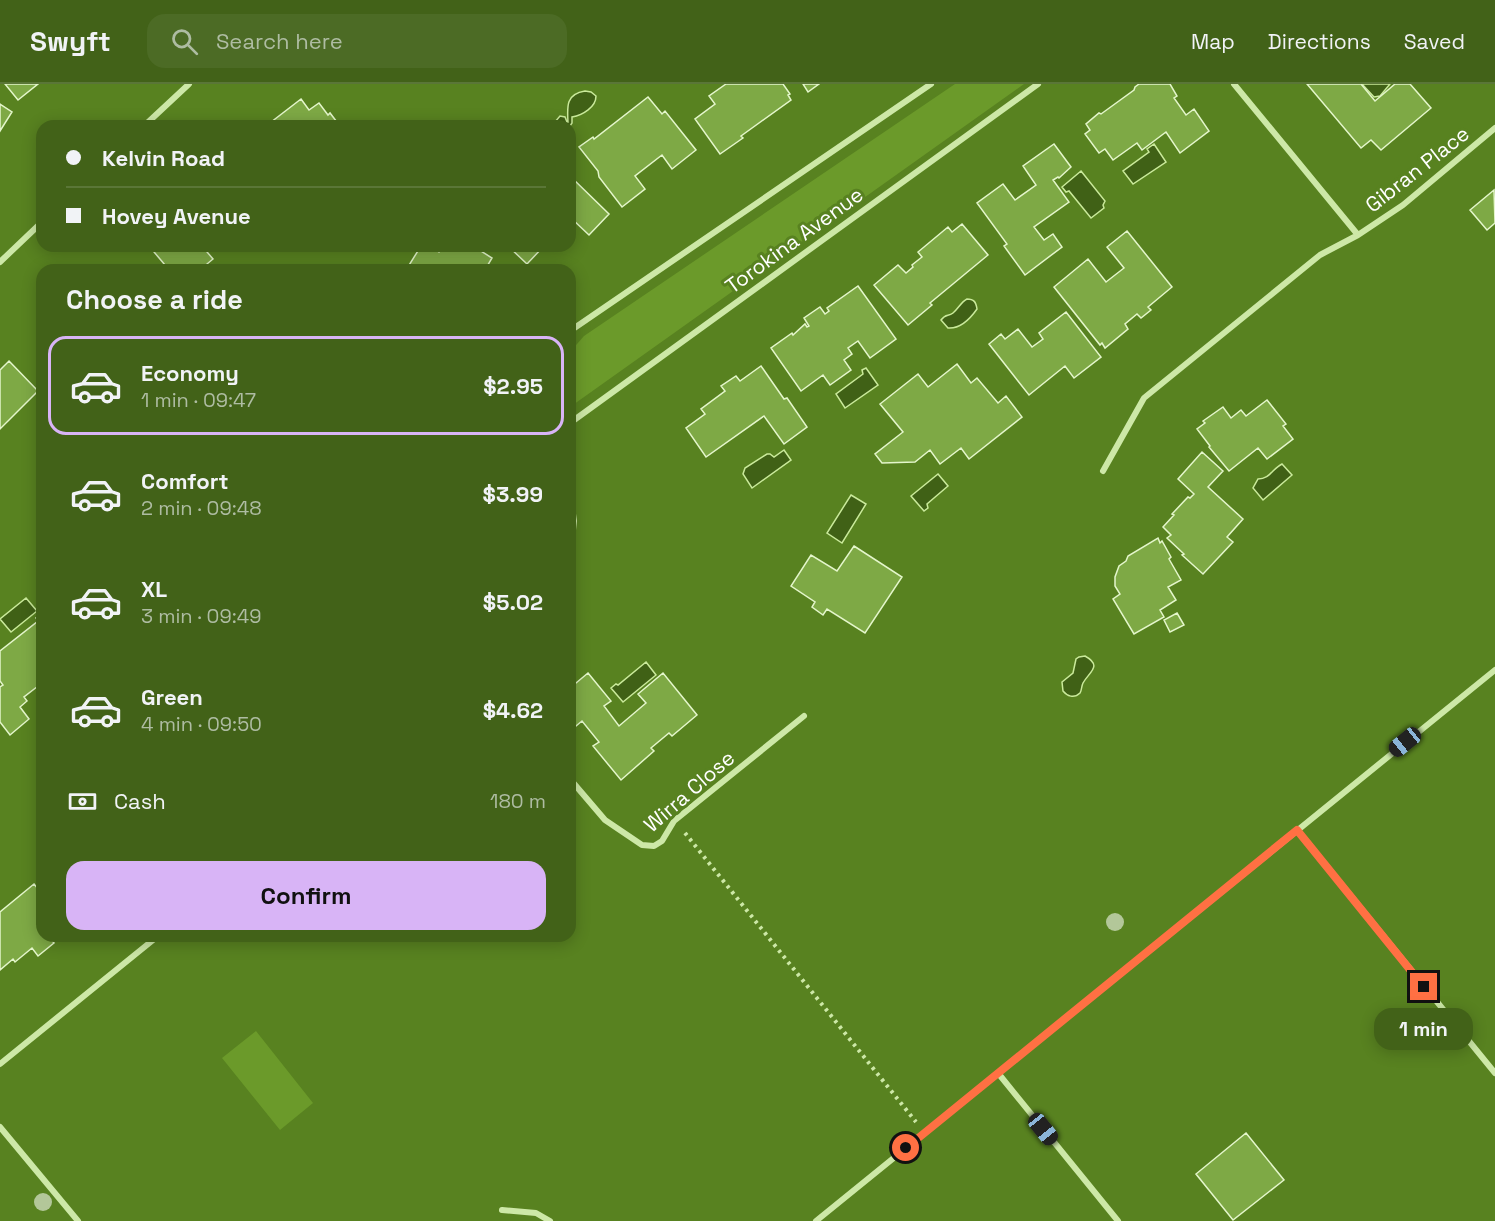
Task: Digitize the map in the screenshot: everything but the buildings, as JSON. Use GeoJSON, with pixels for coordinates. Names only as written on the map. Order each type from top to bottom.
{"type":"FeatureCollection","features":[{"type":"Feature","properties":{"kind":"street"},"geometry":{"type":"LineString","coordinates":[[150,120],[189,84]]}},
{"type":"Feature","properties":{"kind":"street"},"geometry":{"type":"LineString","coordinates":[[576,327],[931,84]]}},
{"type":"Feature","properties":{"kind":"street","name":"Torokina Avenue"},"geometry":{"type":"LineString","coordinates":[[576,419],[1038,84]]}},
{"type":"Feature","properties":{"kind":"street"},"geometry":{"type":"LineString","coordinates":[[1103,471],[1144,398],[1320,255],[1358,235],[1234,84]]}},
{"type":"Feature","properties":{"kind":"street","name":"Gibran Place"},"geometry":{"type":"LineString","coordinates":[[1358,235],[1403,205],[1495,128]]}},
{"type":"Feature","properties":{"kind":"street"},"geometry":{"type":"LineString","coordinates":[[0,262],[36,228]]}},
{"type":"Feature","properties":{"kind":"street"},"geometry":{"type":"LineString","coordinates":[[816,1221],[1495,670]]}},
{"type":"Feature","properties":{"kind":"street","name":"Wirra Close"},"geometry":{"type":"LineString","coordinates":[[576,786],[605,820],[642,845],[654,846],[662,842],[674,821],[804,716]]}},
{"type":"Feature","properties":{"kind":"street"},"geometry":{"type":"LineString","coordinates":[[1297,830],[1495,1073]]}},
{"type":"Feature","properties":{"kind":"street"},"geometry":{"type":"LineString","coordinates":[[0,1064],[151,942]]}},
{"type":"Feature","properties":{"kind":"street"},"geometry":{"type":"LineString","coordinates":[[998,1073],[1118,1221]]}},
{"type":"Feature","properties":{"kind":"street"},"geometry":{"type":"LineString","coordinates":[[0,1128],[78,1221]]}},
{"type":"Feature","properties":{"kind":"street"},"geometry":{"type":"LineString","coordinates":[[502,1210],[536,1213],[550,1221]]}},
{"type":"Feature","properties":{"kind":"path"},"geometry":{"type":"LineString","coordinates":[[674,821],[924,1133]]}},
{"type":"Feature","properties":{"kind":"shaded area"},"geometry":{"type":"Polygon","coordinates":[[[955,84],[1024,84],[576,403],[576,345],[584,336],[955,84]]]}},
{"type":"Feature","properties":{"kind":"shaded area"},"geometry":{"type":"Polygon","coordinates":[[[1362,84],[1390,84],[1380,96],[1374,97],[1362,84]]]}},
{"type":"Feature","properties":{"kind":"shaded area"},"geometry":{"type":"Polygon","coordinates":[[[591,92],[596,96],[594,104],[584,112],[572,117],[572,120],[568,120],[569,102],[574,95],[591,92]]]}},
{"type":"Feature","properties":{"kind":"shaded area"},"geometry":{"type":"Polygon","coordinates":[[[560,116],[565,117],[566,120],[557,120],[560,116]]]}},
{"type":"Feature","properties":{"kind":"shaded area"},"geometry":{"type":"Polygon","coordinates":[[[1154,144],[1166,162],[1133,184],[1123,171],[1149,152],[1147,149],[1154,144]]]}},
{"type":"Feature","properties":{"kind":"shaded area"},"geometry":{"type":"Polygon","coordinates":[[[1081,171],[1105,201],[1104,208],[1091,218],[1069,191],[1066,192],[1062,187],[1081,171]]]}},
{"type":"Feature","properties":{"kind":"shaded area"},"geometry":{"type":"Polygon","coordinates":[[[967,299],[974,301],[977,309],[964,323],[948,328],[941,320],[953,313],[967,299]]]}},
{"type":"Feature","properties":{"kind":"shaded area"},"geometry":{"type":"Polygon","coordinates":[[[866,368],[878,385],[845,408],[836,394],[863,374],[862,370],[866,368]]]}},
{"type":"Feature","properties":{"kind":"shaded area"},"geometry":{"type":"Polygon","coordinates":[[[784,450],[791,460],[752,488],[743,474],[745,468],[767,454],[774,457],[784,450]]]}},
{"type":"Feature","properties":{"kind":"shaded area"},"geometry":{"type":"Polygon","coordinates":[[[1282,464],[1292,475],[1263,500],[1253,488],[1258,479],[1268,476],[1282,464]]]}},
{"type":"Feature","properties":{"kind":"shaded area"},"geometry":{"type":"Polygon","coordinates":[[[938,474],[948,486],[927,504],[928,508],[924,511],[911,496],[938,474]]]}},
{"type":"Feature","properties":{"kind":"shaded area"},"geometry":{"type":"Polygon","coordinates":[[[851,495],[866,504],[842,543],[827,533],[851,495]]]}},
{"type":"Feature","properties":{"kind":"shaded area"},"geometry":{"type":"Polygon","coordinates":[[[26,598],[36,610],[11,632],[0,619],[26,598]]]}},
{"type":"Feature","properties":{"kind":"shaded area"},"geometry":{"type":"Polygon","coordinates":[[[1085,656],[1093,663],[1093,669],[1083,683],[1080,693],[1075,696],[1069,695],[1063,691],[1062,682],[1073,673],[1076,659],[1085,656]]]}},
{"type":"Feature","properties":{"kind":"shaded area"},"geometry":{"type":"Polygon","coordinates":[[[646,662],[656,675],[623,702],[611,688],[646,662]]]}},
{"type":"Feature","properties":{"kind":"shaded area"},"geometry":{"type":"Polygon","coordinates":[[[256,1031],[313,1103],[280,1130],[222,1058],[256,1031]]]}},
{"type":"Feature","properties":{"kind":"route"},"geometry":{"type":"LineString","coordinates":[[906,1148],[1297,830],[1424,987]]}}]}
